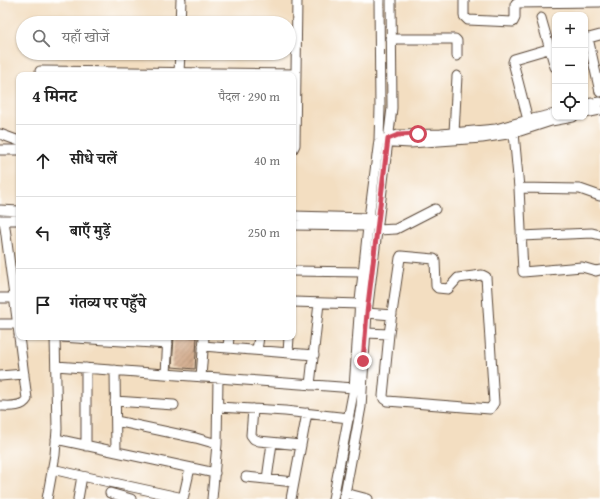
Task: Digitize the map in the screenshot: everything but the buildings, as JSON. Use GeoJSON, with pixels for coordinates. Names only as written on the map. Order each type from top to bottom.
{"type":"FeatureCollection","features":[{"type":"Feature","properties":{"kind":"street"},"geometry":{"type":"LineString","coordinates":[[180,16],[181,0]]}},
{"type":"Feature","properties":{"kind":"street"},"geometry":{"type":"LineString","coordinates":[[296,74],[297,0]]}},
{"type":"Feature","properties":{"kind":"street"},"geometry":{"type":"LineString","coordinates":[[333,499],[354,388],[363,272],[378,140],[380,108],[379,0]]}},
{"type":"Feature","properties":{"kind":"street"},"geometry":{"type":"LineString","coordinates":[[368,499],[345,496],[361,407],[367,313],[392,108],[391,0]]}},
{"type":"Feature","properties":{"kind":"street"},"geometry":{"type":"LineString","coordinates":[[464,0],[465,19],[513,22],[515,18],[516,3],[600,2]]}},
{"type":"Feature","properties":{"kind":"street"},"geometry":{"type":"LineString","coordinates":[[528,120],[514,60],[516,58],[552,48],[541,18]]}},
{"type":"Feature","properties":{"kind":"street"},"geometry":{"type":"LineString","coordinates":[[588,38],[600,35]]}},
{"type":"Feature","properties":{"kind":"street"},"geometry":{"type":"LineString","coordinates":[[391,39],[455,39],[457,41],[457,56]]}},
{"type":"Feature","properties":{"kind":"street"},"geometry":{"type":"LineString","coordinates":[[588,47],[600,92]]}},
{"type":"Feature","properties":{"kind":"street"},"geometry":{"type":"LineString","coordinates":[[40,71],[179,72],[180,60]]}},
{"type":"Feature","properties":{"kind":"street"},"geometry":{"type":"LineString","coordinates":[[454,133],[457,76]]}},
{"type":"Feature","properties":{"kind":"street"},"geometry":{"type":"LineString","coordinates":[[588,104],[600,102]]}},
{"type":"Feature","properties":{"kind":"street"},"geometry":{"type":"LineString","coordinates":[[588,112],[600,110]]}},
{"type":"Feature","properties":{"kind":"street"},"geometry":{"type":"LineString","coordinates":[[378,140],[388,139],[398,135],[454,133],[496,129],[552,115]]}},
{"type":"Feature","properties":{"kind":"street"},"geometry":{"type":"LineString","coordinates":[[388,139],[393,142],[410,143],[470,139],[514,133],[556,120]]}},
{"type":"Feature","properties":{"kind":"street"},"geometry":{"type":"LineString","coordinates":[[514,133],[519,188],[523,272],[582,267],[596,271],[600,270]]}},
{"type":"Feature","properties":{"kind":"street"},"geometry":{"type":"LineString","coordinates":[[0,134],[16,140]]}},
{"type":"Feature","properties":{"kind":"street"},"geometry":{"type":"LineString","coordinates":[[0,150],[16,150]]}},
{"type":"Feature","properties":{"kind":"street"},"geometry":{"type":"LineString","coordinates":[[519,188],[580,189],[600,196]]}},
{"type":"Feature","properties":{"kind":"street"},"geometry":{"type":"LineString","coordinates":[[296,216],[368,222],[378,226],[396,229],[435,209]]}},
{"type":"Feature","properties":{"kind":"street"},"geometry":{"type":"LineString","coordinates":[[0,210],[16,211]]}},
{"type":"Feature","properties":{"kind":"street"},"geometry":{"type":"LineString","coordinates":[[16,220],[2,220],[16,311]]}},
{"type":"Feature","properties":{"kind":"street"},"geometry":{"type":"LineString","coordinates":[[296,225],[368,222]]}},
{"type":"Feature","properties":{"kind":"street"},"geometry":{"type":"LineString","coordinates":[[521,236],[592,233],[600,235]]}},
{"type":"Feature","properties":{"kind":"street"},"geometry":{"type":"LineString","coordinates":[[401,256],[434,258],[436,286],[438,288],[448,289],[458,278],[482,275],[486,277],[494,403],[492,407],[490,409],[387,401],[384,399],[392,315],[401,256]]}},
{"type":"Feature","properties":{"kind":"street"},"geometry":{"type":"LineString","coordinates":[[0,265],[10,265]]}},
{"type":"Feature","properties":{"kind":"street"},"geometry":{"type":"LineString","coordinates":[[296,271],[363,272]]}},
{"type":"Feature","properties":{"kind":"street"},"geometry":{"type":"LineString","coordinates":[[0,298],[14,298]]}},
{"type":"Feature","properties":{"kind":"street"},"geometry":{"type":"LineString","coordinates":[[296,302],[360,304]]}},
{"type":"Feature","properties":{"kind":"street"},"geometry":{"type":"LineString","coordinates":[[310,385],[319,303]]}},
{"type":"Feature","properties":{"kind":"street"},"geometry":{"type":"LineString","coordinates":[[367,313],[392,315]]}},
{"type":"Feature","properties":{"kind":"street"},"geometry":{"type":"LineString","coordinates":[[0,324],[16,324]]}},
{"type":"Feature","properties":{"kind":"street"},"geometry":{"type":"LineString","coordinates":[[366,333],[389,334]]}},
{"type":"Feature","properties":{"kind":"street"},"geometry":{"type":"LineString","coordinates":[[0,406],[20,405],[25,403],[27,399],[19,340]]}},
{"type":"Feature","properties":{"kind":"street"},"geometry":{"type":"LineString","coordinates":[[47,499],[56,439],[55,340]]}},
{"type":"Feature","properties":{"kind":"street"},"geometry":{"type":"LineString","coordinates":[[166,374],[168,340]]}},
{"type":"Feature","properties":{"kind":"street"},"geometry":{"type":"LineString","coordinates":[[228,348],[229,340]]}},
{"type":"Feature","properties":{"kind":"street"},"geometry":{"type":"LineString","coordinates":[[257,350],[259,340]]}},
{"type":"Feature","properties":{"kind":"street"},"geometry":{"type":"LineString","coordinates":[[288,353],[289,340]]}},
{"type":"Feature","properties":{"kind":"street"},"geometry":{"type":"LineString","coordinates":[[201,377],[204,342],[228,348],[314,354]]}},
{"type":"Feature","properties":{"kind":"street"},"geometry":{"type":"LineString","coordinates":[[56,366],[354,388]]}},
{"type":"Feature","properties":{"kind":"street"},"geometry":{"type":"LineString","coordinates":[[86,368],[86,446]]}},
{"type":"Feature","properties":{"kind":"street"},"geometry":{"type":"LineString","coordinates":[[115,370],[116,452]]}},
{"type":"Feature","properties":{"kind":"street"},"geometry":{"type":"LineString","coordinates":[[0,376],[24,374]]}},
{"type":"Feature","properties":{"kind":"street"},"geometry":{"type":"LineString","coordinates":[[212,499],[217,444],[218,378]]}},
{"type":"Feature","properties":{"kind":"street"},"geometry":{"type":"LineString","coordinates":[[115,401],[174,405]]}},
{"type":"Feature","properties":{"kind":"street"},"geometry":{"type":"LineString","coordinates":[[218,407],[307,413],[349,418]]}},
{"type":"Feature","properties":{"kind":"street"},"geometry":{"type":"LineString","coordinates":[[253,409],[251,435],[254,439],[272,443],[301,445]]}},
{"type":"Feature","properties":{"kind":"street"},"geometry":{"type":"LineString","coordinates":[[291,499],[307,413]]}},
{"type":"Feature","properties":{"kind":"street"},"geometry":{"type":"LineString","coordinates":[[116,421],[217,444]]}},
{"type":"Feature","properties":{"kind":"street"},"geometry":{"type":"LineString","coordinates":[[56,439],[215,473]]}},
{"type":"Feature","properties":{"kind":"street"},"geometry":{"type":"LineString","coordinates":[[267,479],[272,443]]}},
{"type":"Feature","properties":{"kind":"street"},"geometry":{"type":"LineString","coordinates":[[52,469],[183,498],[190,468]]}},
{"type":"Feature","properties":{"kind":"street"},"geometry":{"type":"LineString","coordinates":[[78,499],[82,476]]}},
{"type":"Feature","properties":{"kind":"street"},"geometry":{"type":"LineString","coordinates":[[246,477],[294,482]]}},
{"type":"Feature","properties":{"kind":"street"},"geometry":{"type":"LineString","coordinates":[[112,482],[109,496],[131,499]]}},
{"type":"Feature","properties":{"kind":"route"},"geometry":{"type":"LineString","coordinates":[[363,361],[367,313],[388,139],[398,135],[418,134]]}}]}
